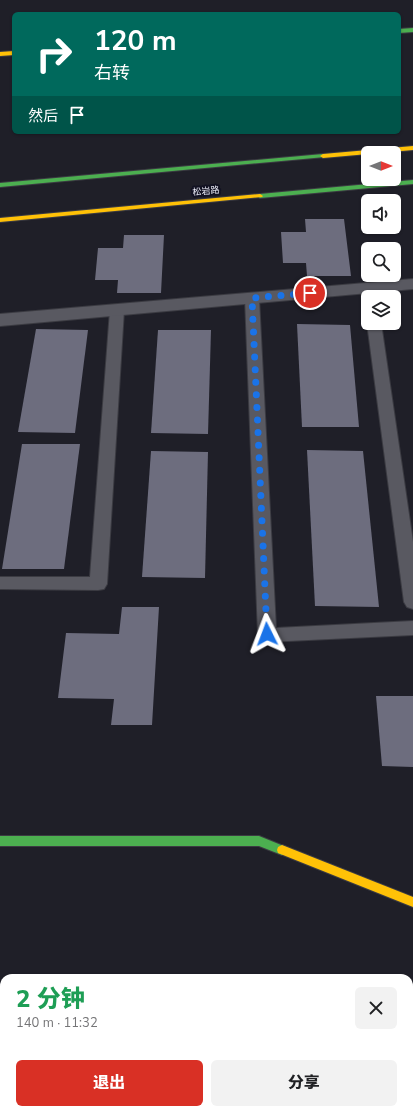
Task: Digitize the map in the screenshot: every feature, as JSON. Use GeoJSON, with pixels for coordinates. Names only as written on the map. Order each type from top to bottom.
{"type":"FeatureCollection","features":[{"type":"Feature","properties":{"kind":"main road"},"geometry":{"type":"LineString","coordinates":[[401,31],[413,30]]}},
{"type":"Feature","properties":{"kind":"main road"},"geometry":{"type":"LineString","coordinates":[[0,54],[12,53]]}},
{"type":"Feature","properties":{"kind":"main road"},"geometry":{"type":"LineString","coordinates":[[0,185],[413,148]]}},
{"type":"Feature","properties":{"kind":"main road","name":"松岩路"},"geometry":{"type":"LineString","coordinates":[[0,220],[413,182]]}},
{"type":"Feature","properties":{"kind":"main road"},"geometry":{"type":"LineString","coordinates":[[0,841],[259,841],[413,902]]}},
{"type":"Feature","properties":{"kind":"street"},"geometry":{"type":"LineString","coordinates":[[384,290],[413,284]]}},
{"type":"Feature","properties":{"kind":"street"},"geometry":{"type":"LineString","coordinates":[[0,320],[252,298],[361,293]]}},
{"type":"Feature","properties":{"kind":"lane"},"geometry":{"type":"LineString","coordinates":[[252,298],[267,634],[413,628]]}},
{"type":"Feature","properties":{"kind":"lane"},"geometry":{"type":"LineString","coordinates":[[0,583],[98,584],[117,310]]}},
{"type":"Feature","properties":{"kind":"lane"},"geometry":{"type":"LineString","coordinates":[[375,330],[413,602]]}},
{"type":"Feature","properties":{"kind":"building"},"geometry":{"type":"Polygon","coordinates":[[[305,219],[344,219],[351,276],[307,276],[306,263],[283,263],[281,232],[306,232],[305,219]]]}},
{"type":"Feature","properties":{"kind":"building"},"geometry":{"type":"Polygon","coordinates":[[[124,235],[164,235],[161,293],[117,293],[118,280],[95,280],[98,248],[123,248],[124,235]]]}},
{"type":"Feature","properties":{"kind":"building"},"geometry":{"type":"Polygon","coordinates":[[[297,324],[350,325],[359,427],[302,427],[297,324]]]}},
{"type":"Feature","properties":{"kind":"building"},"geometry":{"type":"Polygon","coordinates":[[[36,329],[88,330],[75,433],[18,432],[36,329]]]}},
{"type":"Feature","properties":{"kind":"building"},"geometry":{"type":"Polygon","coordinates":[[[158,330],[211,330],[208,434],[151,433],[158,330]]]}},
{"type":"Feature","properties":{"kind":"building"},"geometry":{"type":"Polygon","coordinates":[[[22,444],[80,444],[64,569],[2,569],[22,444]]]}},
{"type":"Feature","properties":{"kind":"building"},"geometry":{"type":"Polygon","coordinates":[[[307,450],[363,451],[379,607],[315,606],[307,450]]]}},
{"type":"Feature","properties":{"kind":"building"},"geometry":{"type":"Polygon","coordinates":[[[151,451],[208,452],[205,578],[142,577],[151,451]]]}},
{"type":"Feature","properties":{"kind":"building"},"geometry":{"type":"Polygon","coordinates":[[[122,607],[159,607],[152,725],[111,725],[114,699],[58,698],[66,633],[119,634],[122,607]]]}},
{"type":"Feature","properties":{"kind":"building"},"geometry":{"type":"Polygon","coordinates":[[[376,696],[413,696],[413,767],[382,766],[376,696]]]}},
{"type":"Feature","properties":{"kind":"traffic: fast"},"geometry":{"type":"LineString","coordinates":[[401,31],[413,30]]}},
{"type":"Feature","properties":{"kind":"traffic: fast"},"geometry":{"type":"LineString","coordinates":[[0,185],[323,156]]}},
{"type":"Feature","properties":{"kind":"traffic: fast"},"geometry":{"type":"LineString","coordinates":[[260,196],[413,182]]}},
{"type":"Feature","properties":{"kind":"traffic: fast"},"geometry":{"type":"LineString","coordinates":[[0,841],[259,841],[282,850]]}},
{"type":"Feature","properties":{"kind":"traffic: slow"},"geometry":{"type":"LineString","coordinates":[[0,54],[12,53]]}},
{"type":"Feature","properties":{"kind":"traffic: slow"},"geometry":{"type":"LineString","coordinates":[[323,156],[413,148]]}},
{"type":"Feature","properties":{"kind":"traffic: slow"},"geometry":{"type":"LineString","coordinates":[[0,220],[260,196]]}},
{"type":"Feature","properties":{"kind":"traffic: slow"},"geometry":{"type":"LineString","coordinates":[[282,850],[413,902]]}},
{"type":"Feature","properties":{"kind":"route"},"geometry":{"type":"LineString","coordinates":[[267,634],[252,298],[310,293]]}}]}
